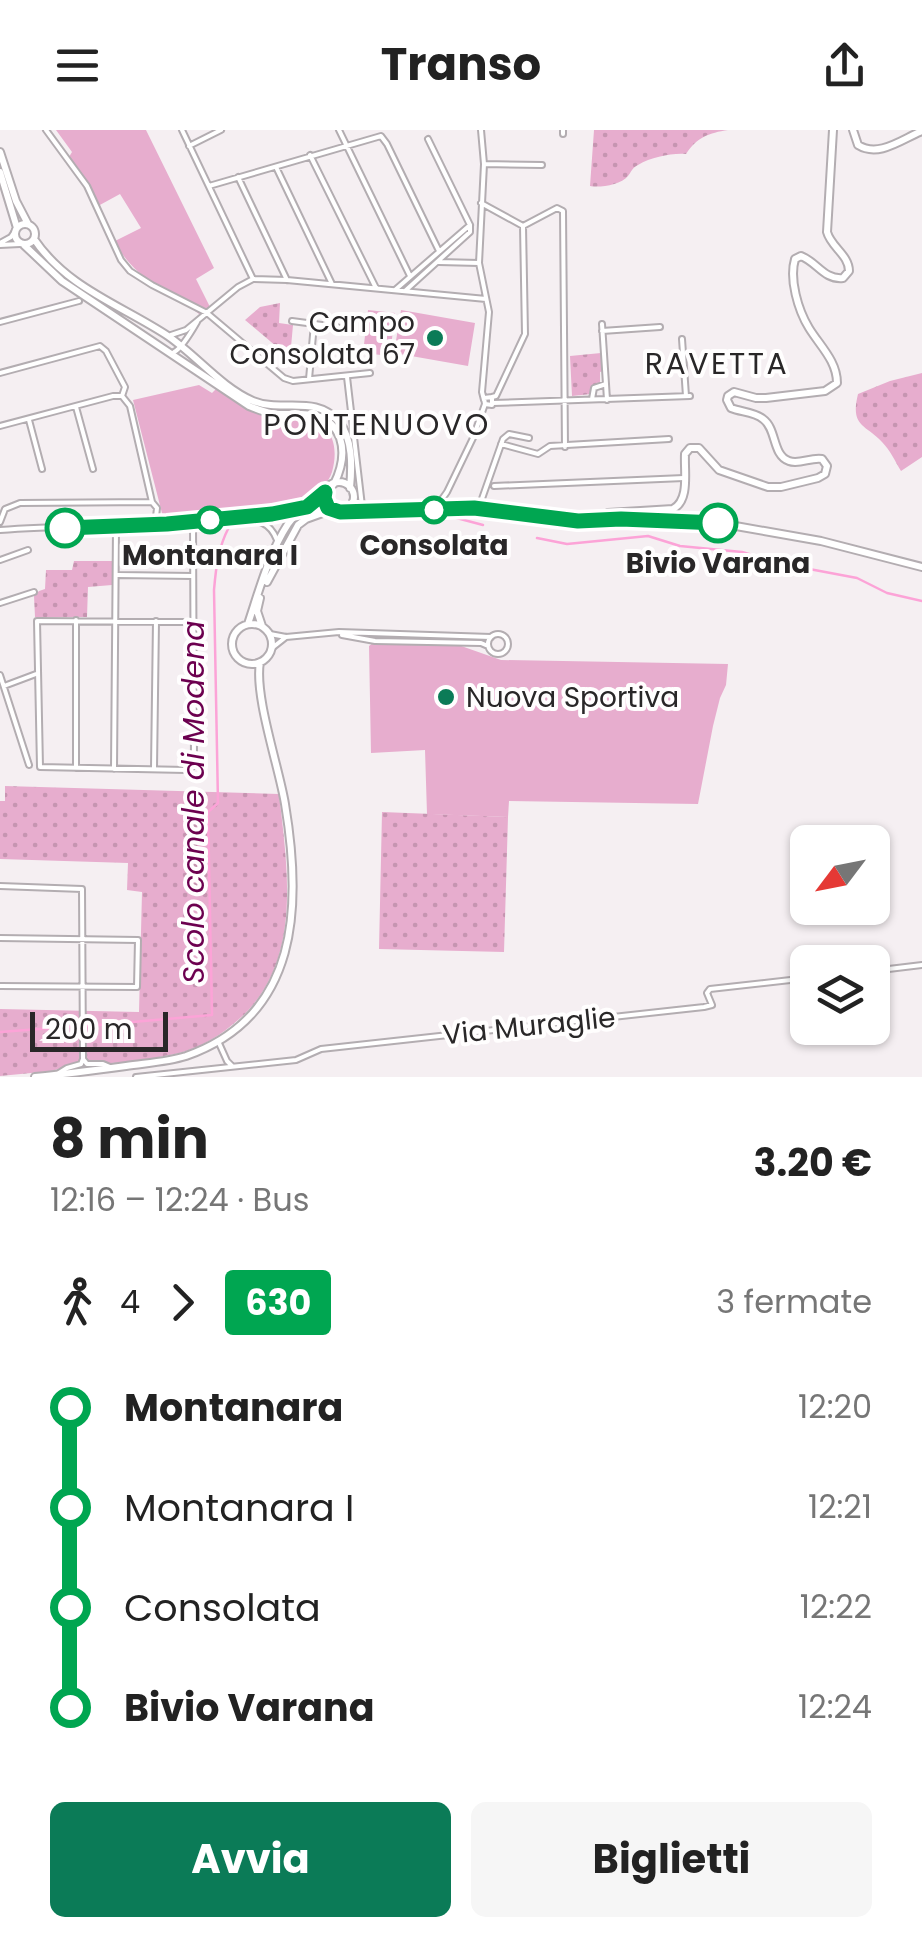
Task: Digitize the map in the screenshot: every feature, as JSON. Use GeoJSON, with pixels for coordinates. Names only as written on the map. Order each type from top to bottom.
{"type":"FeatureCollection","features":[{"type":"Feature","properties":{"kind":"main road"},"geometry":{"type":"LineString","coordinates":[[600,520],[608,513],[677,508],[684,497],[685,454],[694,447],[700,448],[719,470],[768,487],[821,477],[827,469],[826,462],[819,458],[786,460],[766,421],[731,408],[727,400],[734,392],[766,398],[825,390],[836,383],[837,374],[828,355],[802,314],[792,269],[793,262],[801,256],[833,278],[843,278],[849,271],[847,261],[833,246],[827,232],[833,130]]}},
{"type":"Feature","properties":{"kind":"main road"},"geometry":{"type":"LineString","coordinates":[[854,130],[858,145],[869,150],[888,147],[922,131]]}},
{"type":"Feature","properties":{"kind":"main road"},"geometry":{"type":"LineString","coordinates":[[0,152],[16,201],[35,232],[30,243],[22,244]]}},
{"type":"Feature","properties":{"kind":"main road"},"geometry":{"type":"LineString","coordinates":[[0,172],[16,229],[14,237],[62,281],[250,406],[277,414],[308,412],[334,428],[342,446],[340,472],[334,484],[291,520],[248,624]]}},
{"type":"Feature","properties":{"kind":"main road"},"geometry":{"type":"LineString","coordinates":[[16,229],[28,224]]}},
{"type":"Feature","properties":{"kind":"main road"},"geometry":{"type":"LineString","coordinates":[[34,239],[72,280],[182,346],[249,399],[275,406],[318,406],[329,412],[340,422],[350,447],[353,500],[382,512]]}},
{"type":"Feature","properties":{"kind":"main road"},"geometry":{"type":"LineString","coordinates":[[334,484],[350,488]]}},
{"type":"Feature","properties":{"kind":"main road"},"geometry":{"type":"LineString","coordinates":[[325,492],[325,502],[331,510]]}},
{"type":"Feature","properties":{"kind":"main road"},"geometry":{"type":"LineString","coordinates":[[344,511],[353,500]]}},
{"type":"Feature","properties":{"kind":"main road"},"geometry":{"type":"LineString","coordinates":[[245,663],[260,662],[270,654],[270,634],[262,626],[258,611],[262,591],[292,533],[306,519],[331,510],[382,512],[474,505],[478,510],[574,520],[718,523],[821,541],[921,566]]}},
{"type":"Feature","properties":{"kind":"main road"},"geometry":{"type":"LineString","coordinates":[[260,685],[254,672],[235,654],[232,642],[237,630],[248,624],[262,626]]}},
{"type":"Feature","properties":{"kind":"main road"},"geometry":{"type":"LineString","coordinates":[[35,1077],[174,1059],[200,1050],[243,1022],[258,1006],[283,964],[291,935],[292,878],[286,806],[260,685],[260,662]]}},
{"type":"Feature","properties":{"kind":"street"},"geometry":{"type":"LineString","coordinates":[[46,130],[87,186],[121,260],[130,271],[207,313],[284,378],[292,381],[370,372]]}},
{"type":"Feature","properties":{"kind":"street"},"geometry":{"type":"LineString","coordinates":[[182,130],[253,280]]}},
{"type":"Feature","properties":{"kind":"street"},"geometry":{"type":"LineString","coordinates":[[190,146],[221,130]]}},
{"type":"Feature","properties":{"kind":"street"},"geometry":{"type":"LineString","coordinates":[[339,130],[410,276]]}},
{"type":"Feature","properties":{"kind":"street"},"geometry":{"type":"LineString","coordinates":[[481,130],[484,164],[479,262],[489,326],[484,402]]}},
{"type":"Feature","properties":{"kind":"street"},"geometry":{"type":"LineString","coordinates":[[209,186],[381,136],[438,251]]}},
{"type":"Feature","properties":{"kind":"street"},"geometry":{"type":"LineString","coordinates":[[405,291],[470,232],[470,224],[428,139]]}},
{"type":"Feature","properties":{"kind":"street"},"geometry":{"type":"LineString","coordinates":[[310,155],[376,288]]}},
{"type":"Feature","properties":{"kind":"street"},"geometry":{"type":"LineString","coordinates":[[484,164],[542,165]]}},
{"type":"Feature","properties":{"kind":"street"},"geometry":{"type":"LineString","coordinates":[[276,166],[332,284]]}},
{"type":"Feature","properties":{"kind":"street"},"geometry":{"type":"LineString","coordinates":[[238,177],[288,280]]}},
{"type":"Feature","properties":{"kind":"street"},"geometry":{"type":"LineString","coordinates":[[480,203],[523,226]]}},
{"type":"Feature","properties":{"kind":"street"},"geometry":{"type":"LineString","coordinates":[[523,226],[557,208],[564,210],[566,446]]}},
{"type":"Feature","properties":{"kind":"street"},"geometry":{"type":"LineString","coordinates":[[395,290],[470,224]]}},
{"type":"Feature","properties":{"kind":"street"},"geometry":{"type":"LineString","coordinates":[[492,400],[525,334],[523,226]]}},
{"type":"Feature","properties":{"kind":"street"},"geometry":{"type":"LineString","coordinates":[[0,244],[16,229]]}},
{"type":"Feature","properties":{"kind":"street"},"geometry":{"type":"LineString","coordinates":[[0,244],[22,244]]}},
{"type":"Feature","properties":{"kind":"street"},"geometry":{"type":"LineString","coordinates":[[436,262],[479,262]]}},
{"type":"Feature","properties":{"kind":"street"},"geometry":{"type":"LineString","coordinates":[[168,352],[178,351],[197,322],[238,286],[253,280],[486,299]]}},
{"type":"Feature","properties":{"kind":"street"},"geometry":{"type":"LineString","coordinates":[[0,322],[79,301]]}},
{"type":"Feature","properties":{"kind":"street"},"geometry":{"type":"LineString","coordinates":[[292,321],[337,327]]}},
{"type":"Feature","properties":{"kind":"street"},"geometry":{"type":"LineString","coordinates":[[167,336],[197,322]]}},
{"type":"Feature","properties":{"kind":"street"},"geometry":{"type":"LineString","coordinates":[[309,378],[314,324]]}},
{"type":"Feature","properties":{"kind":"street"},"geometry":{"type":"LineString","coordinates":[[608,400],[602,327],[660,327]]}},
{"type":"Feature","properties":{"kind":"street"},"geometry":{"type":"LineString","coordinates":[[442,507],[474,438],[487,396],[492,400],[565,402],[688,396],[682,340]]}},
{"type":"Feature","properties":{"kind":"street"},"geometry":{"type":"LineString","coordinates":[[0,373],[100,346],[124,387],[122,396]]}},
{"type":"Feature","properties":{"kind":"street"},"geometry":{"type":"LineString","coordinates":[[347,376],[362,506]]}},
{"type":"Feature","properties":{"kind":"street"},"geometry":{"type":"LineString","coordinates":[[592,401],[594,388],[606,384]]}},
{"type":"Feature","properties":{"kind":"street"},"geometry":{"type":"LineString","coordinates":[[0,426],[122,396]]}},
{"type":"Feature","properties":{"kind":"street"},"geometry":{"type":"LineString","coordinates":[[122,396],[130,406],[156,506],[157,516],[143,521],[141,526]]}},
{"type":"Feature","properties":{"kind":"street"},"geometry":{"type":"LineString","coordinates":[[76,406],[92,469]]}},
{"type":"Feature","properties":{"kind":"street"},"geometry":{"type":"LineString","coordinates":[[28,419],[42,468]]}},
{"type":"Feature","properties":{"kind":"street"},"geometry":{"type":"LineString","coordinates":[[478,510],[502,439],[509,434],[529,438]]}},
{"type":"Feature","properties":{"kind":"street"},"geometry":{"type":"LineString","coordinates":[[501,444],[538,454],[550,446],[669,440]]}},
{"type":"Feature","properties":{"kind":"street"},"geometry":{"type":"LineString","coordinates":[[494,486],[684,478]]}},
{"type":"Feature","properties":{"kind":"street"},"geometry":{"type":"LineString","coordinates":[[9,529],[0,522],[5,509],[20,504],[152,502]]}},
{"type":"Feature","properties":{"kind":"street"},"geometry":{"type":"LineString","coordinates":[[0,530],[141,526],[232,519],[307,507]]}},
{"type":"Feature","properties":{"kind":"street"},"geometry":{"type":"LineString","coordinates":[[232,519],[264,523],[278,544]]}},
{"type":"Feature","properties":{"kind":"street"},"geometry":{"type":"LineString","coordinates":[[193,522],[194,622],[194,762],[192,767],[40,768],[37,621],[194,622]]}},
{"type":"Feature","properties":{"kind":"street"},"geometry":{"type":"LineString","coordinates":[[114,768],[116,527]]}},
{"type":"Feature","properties":{"kind":"street"},"geometry":{"type":"LineString","coordinates":[[0,560],[28,550]]}},
{"type":"Feature","properties":{"kind":"street"},"geometry":{"type":"LineString","coordinates":[[116,575],[193,576]]}},
{"type":"Feature","properties":{"kind":"street"},"geometry":{"type":"LineString","coordinates":[[0,603],[34,592]]}},
{"type":"Feature","properties":{"kind":"street"},"geometry":{"type":"LineString","coordinates":[[76,620],[76,768]]}},
{"type":"Feature","properties":{"kind":"street"},"geometry":{"type":"LineString","coordinates":[[154,768],[156,620]]}},
{"type":"Feature","properties":{"kind":"street"},"geometry":{"type":"LineString","coordinates":[[272,648],[286,638],[316,632],[491,637],[498,634],[508,640],[508,647],[497,655],[481,643],[375,641],[338,633]]}},
{"type":"Feature","properties":{"kind":"street"},"geometry":{"type":"LineString","coordinates":[[270,634],[286,638]]}},
{"type":"Feature","properties":{"kind":"street"},"geometry":{"type":"LineString","coordinates":[[488,646],[491,637]]}},
{"type":"Feature","properties":{"kind":"street"},"geometry":{"type":"LineString","coordinates":[[4,686],[36,674]]}},
{"type":"Feature","properties":{"kind":"street"},"geometry":{"type":"LineString","coordinates":[[0,676],[29,765]]}},
{"type":"Feature","properties":{"kind":"street"},"geometry":{"type":"LineString","coordinates":[[0,886],[82,889],[83,1058],[81,1064],[58,1074]]}},
{"type":"Feature","properties":{"kind":"street"},"geometry":{"type":"LineString","coordinates":[[0,938],[138,940],[137,987],[0,986]]}},
{"type":"Feature","properties":{"kind":"street"},"geometry":{"type":"LineString","coordinates":[[890,969],[922,966]]}},
{"type":"Feature","properties":{"kind":"street","name":"Via Muraglie"},"geometry":{"type":"LineString","coordinates":[[136,1077],[296,1060],[335,1047],[704,1007],[712,1002],[707,994],[710,989],[790,980]]}},
{"type":"Feature","properties":{"kind":"street"},"geometry":{"type":"LineString","coordinates":[[218,1040],[232,1066]]}},
{"type":"Feature","properties":{"kind":"street"},"geometry":{"type":"LineString","coordinates":[[83,1058],[87,1064],[112,1068]]}},
{"type":"Feature","properties":{"kind":"shaded area"},"geometry":{"type":"Polygon","coordinates":[[[56,130],[146,130],[214,268],[196,279],[211,309],[203,317],[142,275],[122,254],[115,241],[141,228],[120,194],[98,206],[69,157],[72,152],[56,130]]]}},
{"type":"Feature","properties":{"kind":"shaded area"},"geometry":{"type":"Polygon","coordinates":[[[594,130],[728,130],[704,137],[686,154],[649,160],[620,182],[599,187],[590,186],[594,130]]]}},
{"type":"Feature","properties":{"kind":"shaded area"},"geometry":{"type":"Polygon","coordinates":[[[280,303],[279,323],[293,325],[290,358],[245,320],[260,307],[280,303]]]}},
{"type":"Feature","properties":{"kind":"shaded area"},"geometry":{"type":"Polygon","coordinates":[[[368,310],[395,313],[390,356],[363,353],[368,310]]]}},
{"type":"Feature","properties":{"kind":"shaded area","name":"Campo Consolata 67"},"geometry":{"type":"Polygon","coordinates":[[[401,310],[475,323],[468,366],[394,353],[401,310]]]}},
{"type":"Feature","properties":{"kind":"shaded area"},"geometry":{"type":"Polygon","coordinates":[[[601,353],[600,383],[591,394],[572,396],[570,356],[601,353]]]}},
{"type":"Feature","properties":{"kind":"shaded area"},"geometry":{"type":"Polygon","coordinates":[[[922,373],[922,457],[901,471],[885,445],[858,419],[858,394],[922,373]]]}},
{"type":"Feature","properties":{"kind":"shaded area"},"geometry":{"type":"Polygon","coordinates":[[[199,385],[212,393],[216,389],[264,416],[319,423],[330,434],[335,456],[325,485],[306,500],[285,509],[164,521],[133,400],[199,385]]]}},
{"type":"Feature","properties":{"kind":"shaded area"},"geometry":{"type":"Polygon","coordinates":[[[74,561],[112,561],[112,585],[88,587],[87,617],[35,617],[34,596],[45,589],[46,570],[72,570],[74,561]]]}},
{"type":"Feature","properties":{"kind":"shaded area"},"geometry":{"type":"Polygon","coordinates":[[[378,639],[447,641],[501,660],[728,664],[698,804],[509,801],[508,817],[427,814],[425,750],[371,753],[369,646],[378,639]]]}},
{"type":"Feature","properties":{"kind":"shaded area"},"geometry":{"type":"Polygon","coordinates":[[[5,786],[279,794],[286,856],[286,918],[271,976],[255,1002],[218,1035],[179,1053],[117,1063],[86,1060],[52,1071],[0,1076],[0,1009],[139,1012],[142,892],[127,890],[128,863],[0,859],[0,801],[5,801],[5,786]]]}},
{"type":"Feature","properties":{"kind":"shaded area"},"geometry":{"type":"Polygon","coordinates":[[[382,812],[508,817],[504,952],[379,949],[382,812]]]}},
{"type":"Feature","properties":{"kind":"waterway"},"geometry":{"type":"LineString","coordinates":[[233,510],[261,507]]}},
{"type":"Feature","properties":{"kind":"waterway"},"geometry":{"type":"LineString","coordinates":[[449,516],[483,525]]}},
{"type":"Feature","properties":{"kind":"waterway","name":"Scolo canale di Modena"},"geometry":{"type":"LineString","coordinates":[[87,1026],[212,1015],[208,812],[218,803],[214,590],[218,558],[229,527]]}},
{"type":"Feature","properties":{"kind":"waterway"},"geometry":{"type":"LineString","coordinates":[[537,538],[567,544],[648,536],[680,546],[742,552],[857,578],[887,593],[922,601]]}},
{"type":"Feature","properties":{"kind":"waterway","name":"Scolo canale di Modena"},"geometry":{"type":"LineString","coordinates":[[0,1032],[79,1026]]}},
{"type":"Feature","properties":{"kind":"bus line","name":"630"},"geometry":{"type":"LineString","coordinates":[[65,528],[272,514],[307,507],[325,492],[328,508],[336,512],[474,508],[578,521],[718,523]]}},
{"type":"Feature","properties":{"kind":"place","name":"Campo Consolata 67"},"geometry":{"type":"Point","coordinates":[435,338]}},
{"type":"Feature","properties":{"kind":"place","name":"Consolata"},"geometry":{"type":"Point","coordinates":[434,510]}},
{"type":"Feature","properties":{"kind":"place","name":"Montanara I"},"geometry":{"type":"Point","coordinates":[210,520]}},
{"type":"Feature","properties":{"kind":"place","name":"Bivio Varana"},"geometry":{"type":"Point","coordinates":[718,523]}},
{"type":"Feature","properties":{"kind":"place","name":"Nuova Sportiva"},"geometry":{"type":"Point","coordinates":[446,697]}},
{"type":"Feature","properties":{"kind":"district","name":"RAVETTA"},"geometry":{"type":"Point","coordinates":[717,363]}},
{"type":"Feature","properties":{"kind":"district","name":"PONTENUOVO"},"geometry":{"type":"Point","coordinates":[377,424]}}]}
